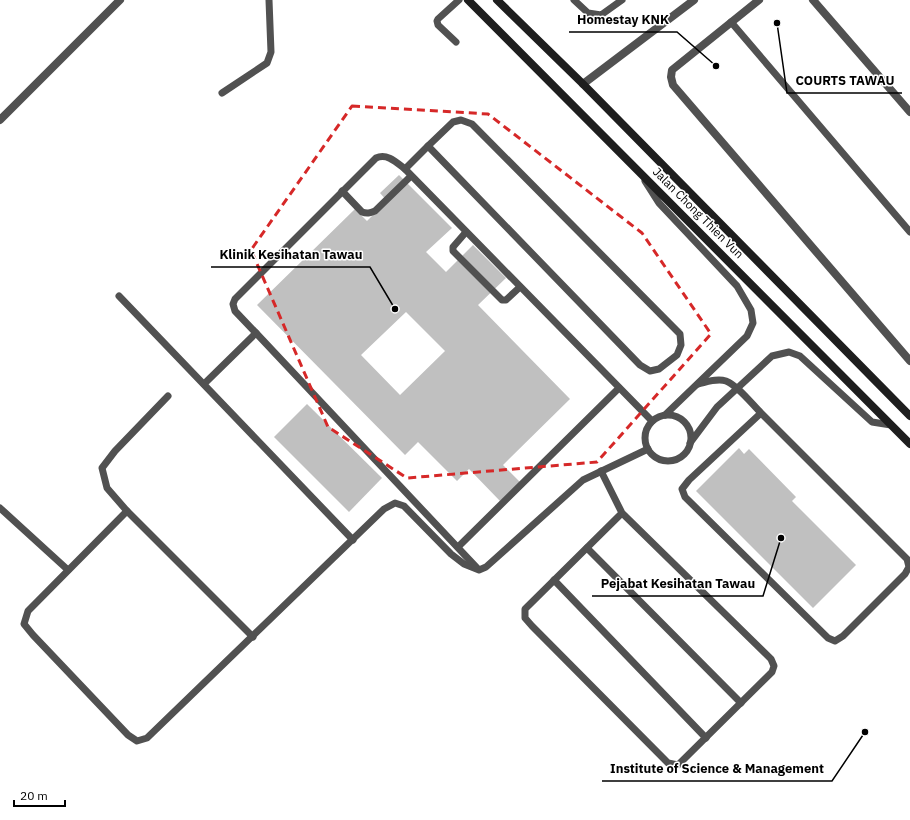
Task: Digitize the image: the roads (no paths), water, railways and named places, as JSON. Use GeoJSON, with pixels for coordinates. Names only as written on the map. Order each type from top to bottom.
{"type":"FeatureCollection","features":[{"type":"Feature","properties":{"kind":"main road","name":"Jalan Chong Thien Vun"},"geometry":{"type":"LineString","coordinates":[[468,0],[910,444]]}},
{"type":"Feature","properties":{"kind":"main road","name":"Jalan Chong Thien Vun"},"geometry":{"type":"LineString","coordinates":[[497,0],[583,84],[910,416]]}},
{"type":"Feature","properties":{"kind":"street"},"geometry":{"type":"LineString","coordinates":[[0,120],[120,0]]}},
{"type":"Feature","properties":{"kind":"street"},"geometry":{"type":"LineString","coordinates":[[583,84],[694,0]]}},
{"type":"Feature","properties":{"kind":"street"},"geometry":{"type":"LineString","coordinates":[[759,0],[672,70],[670,77],[673,85],[910,361]]}},
{"type":"Feature","properties":{"kind":"street"},"geometry":{"type":"LineString","coordinates":[[813,0],[910,112]]}},
{"type":"Feature","properties":{"kind":"lane"},"geometry":{"type":"LineString","coordinates":[[222,93],[267,63],[271,52],[269,0]]}},
{"type":"Feature","properties":{"kind":"lane"},"geometry":{"type":"LineString","coordinates":[[456,42],[438,25],[437,21],[459,0]]}},
{"type":"Feature","properties":{"kind":"lane"},"geometry":{"type":"LineString","coordinates":[[574,0],[588,13],[601,15],[622,0]]}},
{"type":"Feature","properties":{"kind":"lane"},"geometry":{"type":"LineString","coordinates":[[731,22],[910,232]]}},
{"type":"Feature","properties":{"kind":"lane"},"geometry":{"type":"LineString","coordinates":[[405,169],[428,146],[453,122],[461,120],[472,124],[680,334],[681,345],[677,355],[659,369],[650,371],[640,365],[428,146]]}},
{"type":"Feature","properties":{"kind":"lane"},"geometry":{"type":"LineString","coordinates":[[479,570],[256,334],[235,311],[233,304],[235,299],[376,158],[381,156],[391,159],[405,169],[652,421]]}},
{"type":"Feature","properties":{"kind":"lane"},"geometry":{"type":"LineString","coordinates":[[640,172],[659,203],[737,286],[751,310],[753,324],[748,336],[665,415],[652,421],[645,434],[645,441],[652,455],[667,461],[675,460],[682,456],[717,407],[772,356],[789,352],[800,356],[872,422],[891,425]]}},
{"type":"Feature","properties":{"kind":"lane"},"geometry":{"type":"LineString","coordinates":[[342,192],[362,212],[366,214],[375,210],[411,176]]}},
{"type":"Feature","properties":{"kind":"lane"},"geometry":{"type":"LineString","coordinates":[[466,232],[453,247],[453,251],[502,300],[506,300],[520,287]]}},
{"type":"Feature","properties":{"kind":"lane"},"geometry":{"type":"LineString","coordinates":[[119,296],[353,540]]}},
{"type":"Feature","properties":{"kind":"lane"},"geometry":{"type":"LineString","coordinates":[[204,384],[256,334]]}},
{"type":"Feature","properties":{"kind":"lane"},"geometry":{"type":"LineString","coordinates":[[698,384],[718,380],[727,382],[736,389],[760,412],[907,559],[909,567],[905,574],[843,636],[835,641],[828,638],[690,503],[685,497],[682,489],[689,480],[760,412]]}},
{"type":"Feature","properties":{"kind":"lane"},"geometry":{"type":"LineString","coordinates":[[458,547],[619,388]]}},
{"type":"Feature","properties":{"kind":"lane"},"geometry":{"type":"LineString","coordinates":[[168,396],[115,450],[102,468],[107,488],[127,511],[252,637]]}},
{"type":"Feature","properties":{"kind":"lane"},"geometry":{"type":"LineString","coordinates":[[665,415],[679,418],[684,423],[689,429],[690,443]]}},
{"type":"Feature","properties":{"kind":"lane"},"geometry":{"type":"LineString","coordinates":[[127,511],[28,611],[24,624],[32,635],[128,735],[137,741],[148,738],[384,510],[395,504],[404,506],[451,554],[464,564],[479,570],[486,567],[584,480],[648,449]]}},
{"type":"Feature","properties":{"kind":"lane"},"geometry":{"type":"LineString","coordinates":[[601,471],[622,513],[771,659],[774,666],[772,672],[678,765],[668,763],[525,618],[525,609],[622,513]]}},
{"type":"Feature","properties":{"kind":"lane"},"geometry":{"type":"LineString","coordinates":[[0,508],[68,570]]}},
{"type":"Feature","properties":{"kind":"lane"},"geometry":{"type":"LineString","coordinates":[[587,548],[741,703]]}},
{"type":"Feature","properties":{"kind":"lane"},"geometry":{"type":"LineString","coordinates":[[554,580],[706,738]]}},
{"type":"Feature","properties":{"kind":"place","name":"COURTS TAWAU"},"geometry":{"type":"Point","coordinates":[777,23]}},
{"type":"Feature","properties":{"kind":"place","name":"Homestay KNK"},"geometry":{"type":"Point","coordinates":[716,66]}},
{"type":"Feature","properties":{"kind":"place","name":"Klinik Kesihatan Tawau"},"geometry":{"type":"Point","coordinates":[395,309]}},
{"type":"Feature","properties":{"kind":"place","name":"Pejabat Kesihatan Tawau"},"geometry":{"type":"Point","coordinates":[781,538]}},
{"type":"Feature","properties":{"kind":"place","name":"Institute of Science & Management"},"geometry":{"type":"Point","coordinates":[865,732]}}]}
